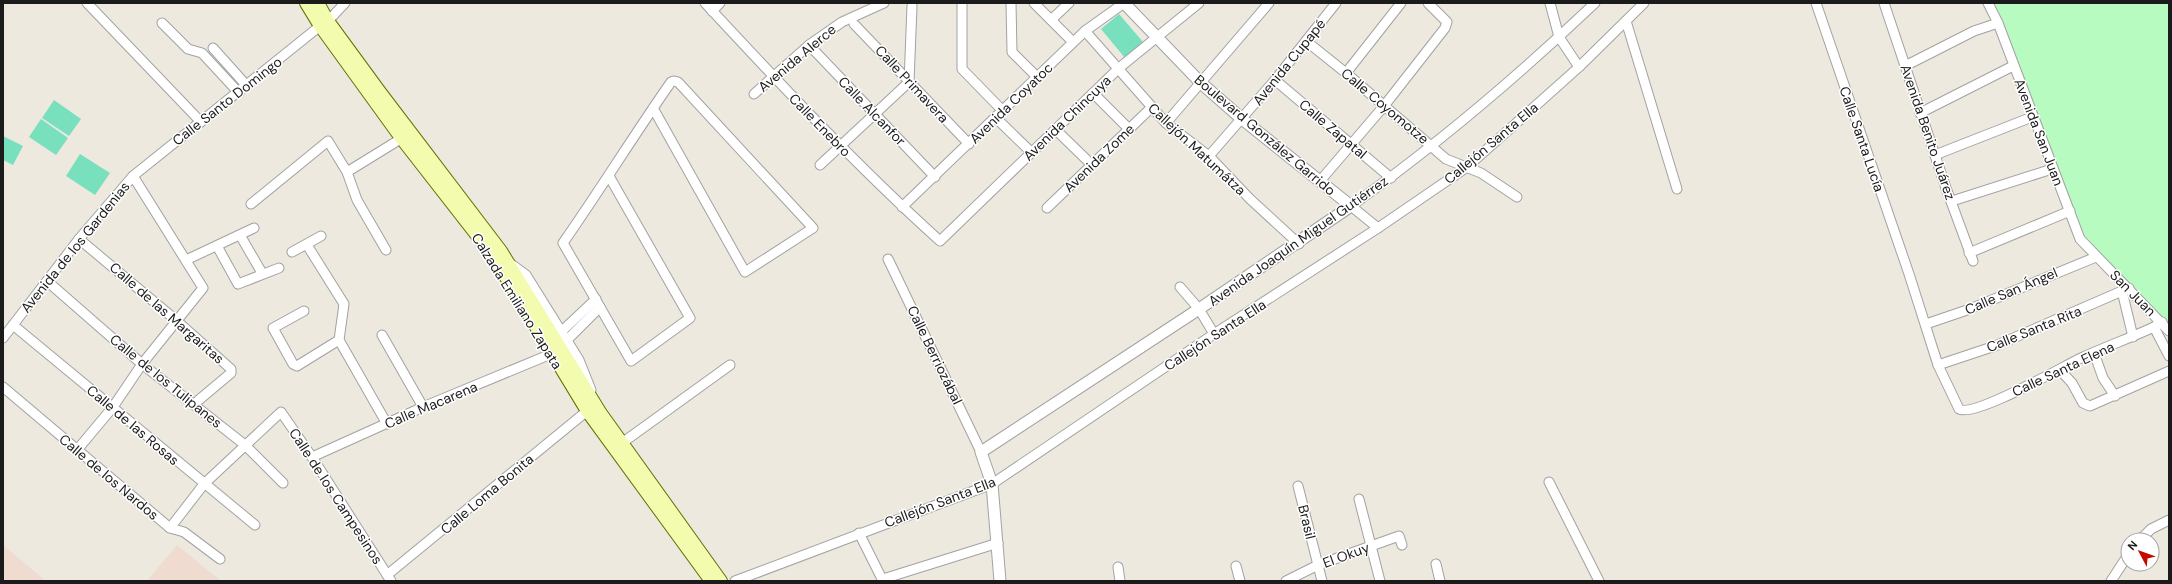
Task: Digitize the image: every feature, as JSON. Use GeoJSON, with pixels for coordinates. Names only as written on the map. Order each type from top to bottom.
{"type":"FeatureCollection","features":[{"type":"Feature","properties":{"kind":"main road","name":"Calzada Emiliano Zapata"},"geometry":{"type":"LineString","coordinates":[[306,3],[324,24],[493,256],[551,354],[587,411],[711,581]]}},
{"type":"Feature","properties":{"kind":"main road","name":"Calzada Emiliano Zapata"},"geometry":{"type":"LineString","coordinates":[[318,3],[324,24]]}},
{"type":"Feature","properties":{"kind":"main road","name":"Calzada Emiliano Zapata"},"geometry":{"type":"LineString","coordinates":[[406,135],[507,261],[600,412],[721,581]]}},
{"type":"Feature","properties":{"kind":"street"},"geometry":{"type":"LineString","coordinates":[[87,3],[201,122]]}},
{"type":"Feature","properties":{"kind":"street","name":"Calle Santo Domingo"},"geometry":{"type":"LineString","coordinates":[[133,176],[324,24],[345,3]]}},
{"type":"Feature","properties":{"kind":"street","name":"Calle Enebro"},"geometry":{"type":"LineString","coordinates":[[705,3],[841,147],[902,207],[940,241]]}},
{"type":"Feature","properties":{"kind":"street"},"geometry":{"type":"LineString","coordinates":[[712,11],[720,3]]}},
{"type":"Feature","properties":{"kind":"street","name":"Avenida Alerce"},"geometry":{"type":"LineString","coordinates":[[754,94],[810,45],[842,22],[884,3]]}},
{"type":"Feature","properties":{"kind":"street"},"geometry":{"type":"LineString","coordinates":[[962,3],[962,69],[1003,111]]}},
{"type":"Feature","properties":{"kind":"street"},"geometry":{"type":"LineString","coordinates":[[1011,3],[1012,52],[1038,78]]}},
{"type":"Feature","properties":{"kind":"street"},"geometry":{"type":"LineString","coordinates":[[1032,3],[1073,42]]}},
{"type":"Feature","properties":{"kind":"street"},"geometry":{"type":"LineString","coordinates":[[1051,20],[1069,3]]}},
{"type":"Feature","properties":{"kind":"street","name":"Avenida Coyatoc"},"geometry":{"type":"LineString","coordinates":[[902,207],[936,177],[1073,42],[1124,3]]}},
{"type":"Feature","properties":{"kind":"street","name":"Boulevard González Garrido"},"geometry":{"type":"LineString","coordinates":[[1124,3],[1201,83],[1242,119],[1378,228]]}},
{"type":"Feature","properties":{"kind":"street","name":"Avenida Chincuya"},"geometry":{"type":"LineString","coordinates":[[940,241],[1119,68],[1199,3]]}},
{"type":"Feature","properties":{"kind":"street"},"geometry":{"type":"LineString","coordinates":[[1166,123],[1269,3]]}},
{"type":"Feature","properties":{"kind":"street","name":"Avenida Cupapé"},"geometry":{"type":"LineString","coordinates":[[1209,156],[1242,119],[1336,3]]}},
{"type":"Feature","properties":{"kind":"street"},"geometry":{"type":"LineString","coordinates":[[1346,73],[1401,3]]}},
{"type":"Feature","properties":{"kind":"street"},"geometry":{"type":"LineString","coordinates":[[1320,181],[1384,106],[1436,40],[1447,22],[1428,3]]}},
{"type":"Feature","properties":{"kind":"street"},"geometry":{"type":"LineString","coordinates":[[1550,3],[1559,37],[1579,67]]}},
{"type":"Feature","properties":{"kind":"street","name":"Avenida Joaquín Miguel Gutiérrez"},"geometry":{"type":"LineString","coordinates":[[981,452],[1298,244],[1391,178],[1433,146],[1559,37],[1595,3]]}},
{"type":"Feature","properties":{"kind":"street","name":"Callejón Santa Ella"},"geometry":{"type":"LineString","coordinates":[[735,581],[992,484],[1214,334],[1378,228],[1467,167],[1579,67],[1644,3]]}},
{"type":"Feature","properties":{"kind":"street","name":"Calle Santa Lucía"},"geometry":{"type":"LineString","coordinates":[[1816,3],[1926,324],[1938,365],[1954,400],[1962,411]]}},
{"type":"Feature","properties":{"kind":"street","name":"Avenida San Juan"},"geometry":{"type":"LineString","coordinates":[[1988,3],[1998,23],[2032,117],[2080,239],[2096,257]]}},
{"type":"Feature","properties":{"kind":"street","name":"Avenida Benito Juárez"},"geometry":{"type":"LineString","coordinates":[[1887,4],[1920,113],[1973,261]]}},
{"type":"Feature","properties":{"kind":"street"},"geometry":{"type":"LineString","coordinates":[[820,165],[909,82],[912,6]]}},
{"type":"Feature","properties":{"kind":"street"},"geometry":{"type":"LineString","coordinates":[[1626,22],[1677,189]]}},
{"type":"Feature","properties":{"kind":"street"},"geometry":{"type":"LineString","coordinates":[[162,23],[188,49],[202,53],[239,93]]}},
{"type":"Feature","properties":{"kind":"street"},"geometry":{"type":"LineString","coordinates":[[1905,66],[1974,31],[1998,23]]}},
{"type":"Feature","properties":{"kind":"street","name":"Calle Primavera"},"geometry":{"type":"LineString","coordinates":[[854,24],[969,144]]}},
{"type":"Feature","properties":{"kind":"street","name":"Callejón Matumátza"},"geometry":{"type":"LineString","coordinates":[[1086,31],[1166,123],[1209,156],[1250,199],[1298,244]]}},
{"type":"Feature","properties":{"kind":"street","name":"Calle Coyomotze"},"geometry":{"type":"LineString","coordinates":[[1306,41],[1433,146],[1446,159],[1481,173],[1516,197]]}},
{"type":"Feature","properties":{"kind":"street","name":"Calle Alcanfor"},"geometry":{"type":"LineString","coordinates":[[810,45],[936,177]]}},
{"type":"Feature","properties":{"kind":"street"},"geometry":{"type":"LineString","coordinates":[[213,48],[247,86]]}},
{"type":"Feature","properties":{"kind":"street"},"geometry":{"type":"LineString","coordinates":[[1920,113],[2013,66]]}},
{"type":"Feature","properties":{"kind":"street"},"geometry":{"type":"LineString","coordinates":[[609,176],[690,318],[630,361],[563,243],[609,176],[653,108],[671,82],[674,80],[678,82],[813,228],[745,272],[653,108]]}},
{"type":"Feature","properties":{"kind":"street","name":"Calle Zapatal"},"geometry":{"type":"LineString","coordinates":[[1274,80],[1391,178]]}},
{"type":"Feature","properties":{"kind":"street"},"geometry":{"type":"LineString","coordinates":[[1093,93],[1129,129]]}},
{"type":"Feature","properties":{"kind":"street","name":"Avenida Zome"},"geometry":{"type":"LineString","coordinates":[[1047,208],[1152,107]]}},
{"type":"Feature","properties":{"kind":"street"},"geometry":{"type":"LineString","coordinates":[[1935,155],[2032,117]]}},
{"type":"Feature","properties":{"kind":"street"},"geometry":{"type":"LineString","coordinates":[[996,118],[1031,152]]}},
{"type":"Feature","properties":{"kind":"street"},"geometry":{"type":"LineString","coordinates":[[1055,129],[1092,164]]}},
{"type":"Feature","properties":{"kind":"street"},"geometry":{"type":"LineString","coordinates":[[347,172],[406,135]]}},
{"type":"Feature","properties":{"kind":"street"},"geometry":{"type":"LineString","coordinates":[[251,204],[328,141],[347,172],[357,200],[386,250]]}},
{"type":"Feature","properties":{"kind":"street"},"geometry":{"type":"LineString","coordinates":[[1952,201],[2052,169]]}},
{"type":"Feature","properties":{"kind":"street"},"geometry":{"type":"LineString","coordinates":[[77,450],[113,407],[142,364],[203,288],[133,176]]}},
{"type":"Feature","properties":{"kind":"street","name":"Avenida de los Gardenias"},"geometry":{"type":"LineString","coordinates":[[3,338],[79,239],[133,176]]}},
{"type":"Feature","properties":{"kind":"street"},"geometry":{"type":"LineString","coordinates":[[1969,253],[2070,211]]}},
{"type":"Feature","properties":{"kind":"street"},"geometry":{"type":"LineString","coordinates":[[186,260],[254,228]]}},
{"type":"Feature","properties":{"kind":"street"},"geometry":{"type":"LineString","coordinates":[[240,235],[262,273]]}},
{"type":"Feature","properties":{"kind":"street"},"geometry":{"type":"LineString","coordinates":[[292,252],[321,236]]}},
{"type":"Feature","properties":{"kind":"street","name":"Calle de las Margaritas"},"geometry":{"type":"LineString","coordinates":[[79,239],[177,321],[232,371],[194,404]]}},
{"type":"Feature","properties":{"kind":"street"},"geometry":{"type":"LineString","coordinates":[[307,245],[344,304],[339,340],[387,424]]}},
{"type":"Feature","properties":{"kind":"street"},"geometry":{"type":"LineString","coordinates":[[217,246],[238,284],[262,273],[280,268]]}},
{"type":"Feature","properties":{"kind":"street","name":"San Juan"},"geometry":{"type":"LineString","coordinates":[[2096,257],[2158,325],[2169,331]]}},
{"type":"Feature","properties":{"kind":"street","name":"Calle San Ángel"},"geometry":{"type":"LineString","coordinates":[[1926,324],[1970,309],[2096,257]]}},
{"type":"Feature","properties":{"kind":"street","name":"Calle Berriozábal"},"geometry":{"type":"LineString","coordinates":[[888,259],[981,452]]}},
{"type":"Feature","properties":{"kind":"street"},"geometry":{"type":"LineString","coordinates":[[507,261],[526,275],[562,331],[579,360],[600,412]]}},
{"type":"Feature","properties":{"kind":"street","name":"Calle de los Tulipanes"},"geometry":{"type":"LineString","coordinates":[[47,281],[142,364],[245,445],[283,483]]}},
{"type":"Feature","properties":{"kind":"street"},"geometry":{"type":"LineString","coordinates":[[1180,287],[1199,309],[1214,334]]}},
{"type":"Feature","properties":{"kind":"street"},"geometry":{"type":"LineString","coordinates":[[2126,290],[2133,337]]}},
{"type":"Feature","properties":{"kind":"street","name":"Calle Santa Rita"},"geometry":{"type":"LineString","coordinates":[[1938,365],[1995,346],[2126,290]]}},
{"type":"Feature","properties":{"kind":"street"},"geometry":{"type":"LineString","coordinates":[[562,331],[598,303]]}},
{"type":"Feature","properties":{"kind":"street"},"geometry":{"type":"LineString","coordinates":[[567,340],[598,303]]}},
{"type":"Feature","properties":{"kind":"street"},"geometry":{"type":"LineString","coordinates":[[304,311],[273,328],[292,364],[297,366],[339,340]]}},
{"type":"Feature","properties":{"kind":"street","name":"Calle de las Rosas"},"geometry":{"type":"LineString","coordinates":[[13,325],[254,525]]}},
{"type":"Feature","properties":{"kind":"street"},"geometry":{"type":"LineString","coordinates":[[2158,325],[2169,356]]}},
{"type":"Feature","properties":{"kind":"street","name":"Calle Santa Elena"},"geometry":{"type":"LineString","coordinates":[[1962,411],[2005,396],[2094,353],[2158,325]]}},
{"type":"Feature","properties":{"kind":"street"},"geometry":{"type":"LineString","coordinates":[[382,335],[423,407]]}},
{"type":"Feature","properties":{"kind":"street"},"geometry":{"type":"LineString","coordinates":[[2094,353],[2102,378],[2115,396]]}},
{"type":"Feature","properties":{"kind":"street","name":"Calle Macarena"},"geometry":{"type":"LineString","coordinates":[[312,457],[423,407],[551,354]]}},
{"type":"Feature","properties":{"kind":"street"},"geometry":{"type":"LineString","coordinates":[[622,443],[730,365]]}},
{"type":"Feature","properties":{"kind":"street"},"geometry":{"type":"LineString","coordinates":[[2060,370],[2068,378],[2083,403],[2087,406],[2115,396],[2169,371]]}},
{"type":"Feature","properties":{"kind":"street","name":"Calle de los Nardos"},"geometry":{"type":"LineString","coordinates":[[3,387],[170,528],[184,532],[220,559]]}},
{"type":"Feature","properties":{"kind":"street","name":"Calle Loma Bonita"},"geometry":{"type":"LineString","coordinates":[[389,578],[587,411]]}},
{"type":"Feature","properties":{"kind":"street","name":"Calle de los Campesinos"},"geometry":{"type":"LineString","coordinates":[[245,445],[281,412],[312,457],[389,578]]}},
{"type":"Feature","properties":{"kind":"street"},"geometry":{"type":"LineString","coordinates":[[170,528],[204,484],[245,445]]}},
{"type":"Feature","properties":{"kind":"street"},"geometry":{"type":"LineString","coordinates":[[981,452],[992,484],[1000,581]]}},
{"type":"Feature","properties":{"kind":"street"},"geometry":{"type":"LineString","coordinates":[[1550,482],[1599,581]]}},
{"type":"Feature","properties":{"kind":"street","name":"Brasil"},"geometry":{"type":"LineString","coordinates":[[1298,486],[1322,581]]}},
{"type":"Feature","properties":{"kind":"street"},"geometry":{"type":"LineString","coordinates":[[1359,499],[1380,581]]}},
{"type":"Feature","properties":{"kind":"street"},"geometry":{"type":"LineString","coordinates":[[2148,532],[2169,520]]}},
{"type":"Feature","properties":{"kind":"street"},"geometry":{"type":"LineString","coordinates":[[859,533],[883,580],[998,543]]}},
{"type":"Feature","properties":{"kind":"street","name":"El Okuy"},"geometry":{"type":"LineString","coordinates":[[1286,581],[1318,565],[1399,536],[1402,545]]}},
{"type":"Feature","properties":{"kind":"street"},"geometry":{"type":"LineString","coordinates":[[1436,564],[1440,581]]}},
{"type":"Feature","properties":{"kind":"street"},"geometry":{"type":"LineString","coordinates":[[1236,566],[1240,581]]}},
{"type":"Feature","properties":{"kind":"street"},"geometry":{"type":"LineString","coordinates":[[1118,567],[1120,581]]}},
{"type":"Feature","properties":{"kind":"street"},"geometry":{"type":"LineString","coordinates":[[2112,581],[2120,568]]}},
{"type":"Feature","properties":{"kind":"shaded area"},"geometry":{"type":"Polygon","coordinates":[[[3,545],[46,581],[3,581],[3,545]]]}},
{"type":"Feature","properties":{"kind":"shaded area"},"geometry":{"type":"Polygon","coordinates":[[[177,545],[221,581],[147,581],[177,545]]]}},
{"type":"Feature","properties":{"kind":"green space"},"geometry":{"type":"Polygon","coordinates":[[[1989,3],[2169,3],[2169,331],[2088,244],[1989,3]]]}},
{"type":"Feature","properties":{"kind":"green space"},"geometry":{"type":"Polygon","coordinates":[[[1119,14],[1143,42],[1125,58],[1101,29],[1119,14]]]}},
{"type":"Feature","properties":{"kind":"green space"},"geometry":{"type":"Polygon","coordinates":[[[54,100],[81,119],[69,136],[42,118],[54,100]]]}},
{"type":"Feature","properties":{"kind":"green space"},"geometry":{"type":"Polygon","coordinates":[[[41,119],[68,138],[56,155],[29,137],[41,119]]]}},
{"type":"Feature","properties":{"kind":"green space"},"geometry":{"type":"Polygon","coordinates":[[[3,136],[23,146],[13,165],[3,160],[3,136]]]}},
{"type":"Feature","properties":{"kind":"green space"},"geometry":{"type":"Polygon","coordinates":[[[80,154],[110,173],[95,195],[66,176],[80,154]]]}}]}
